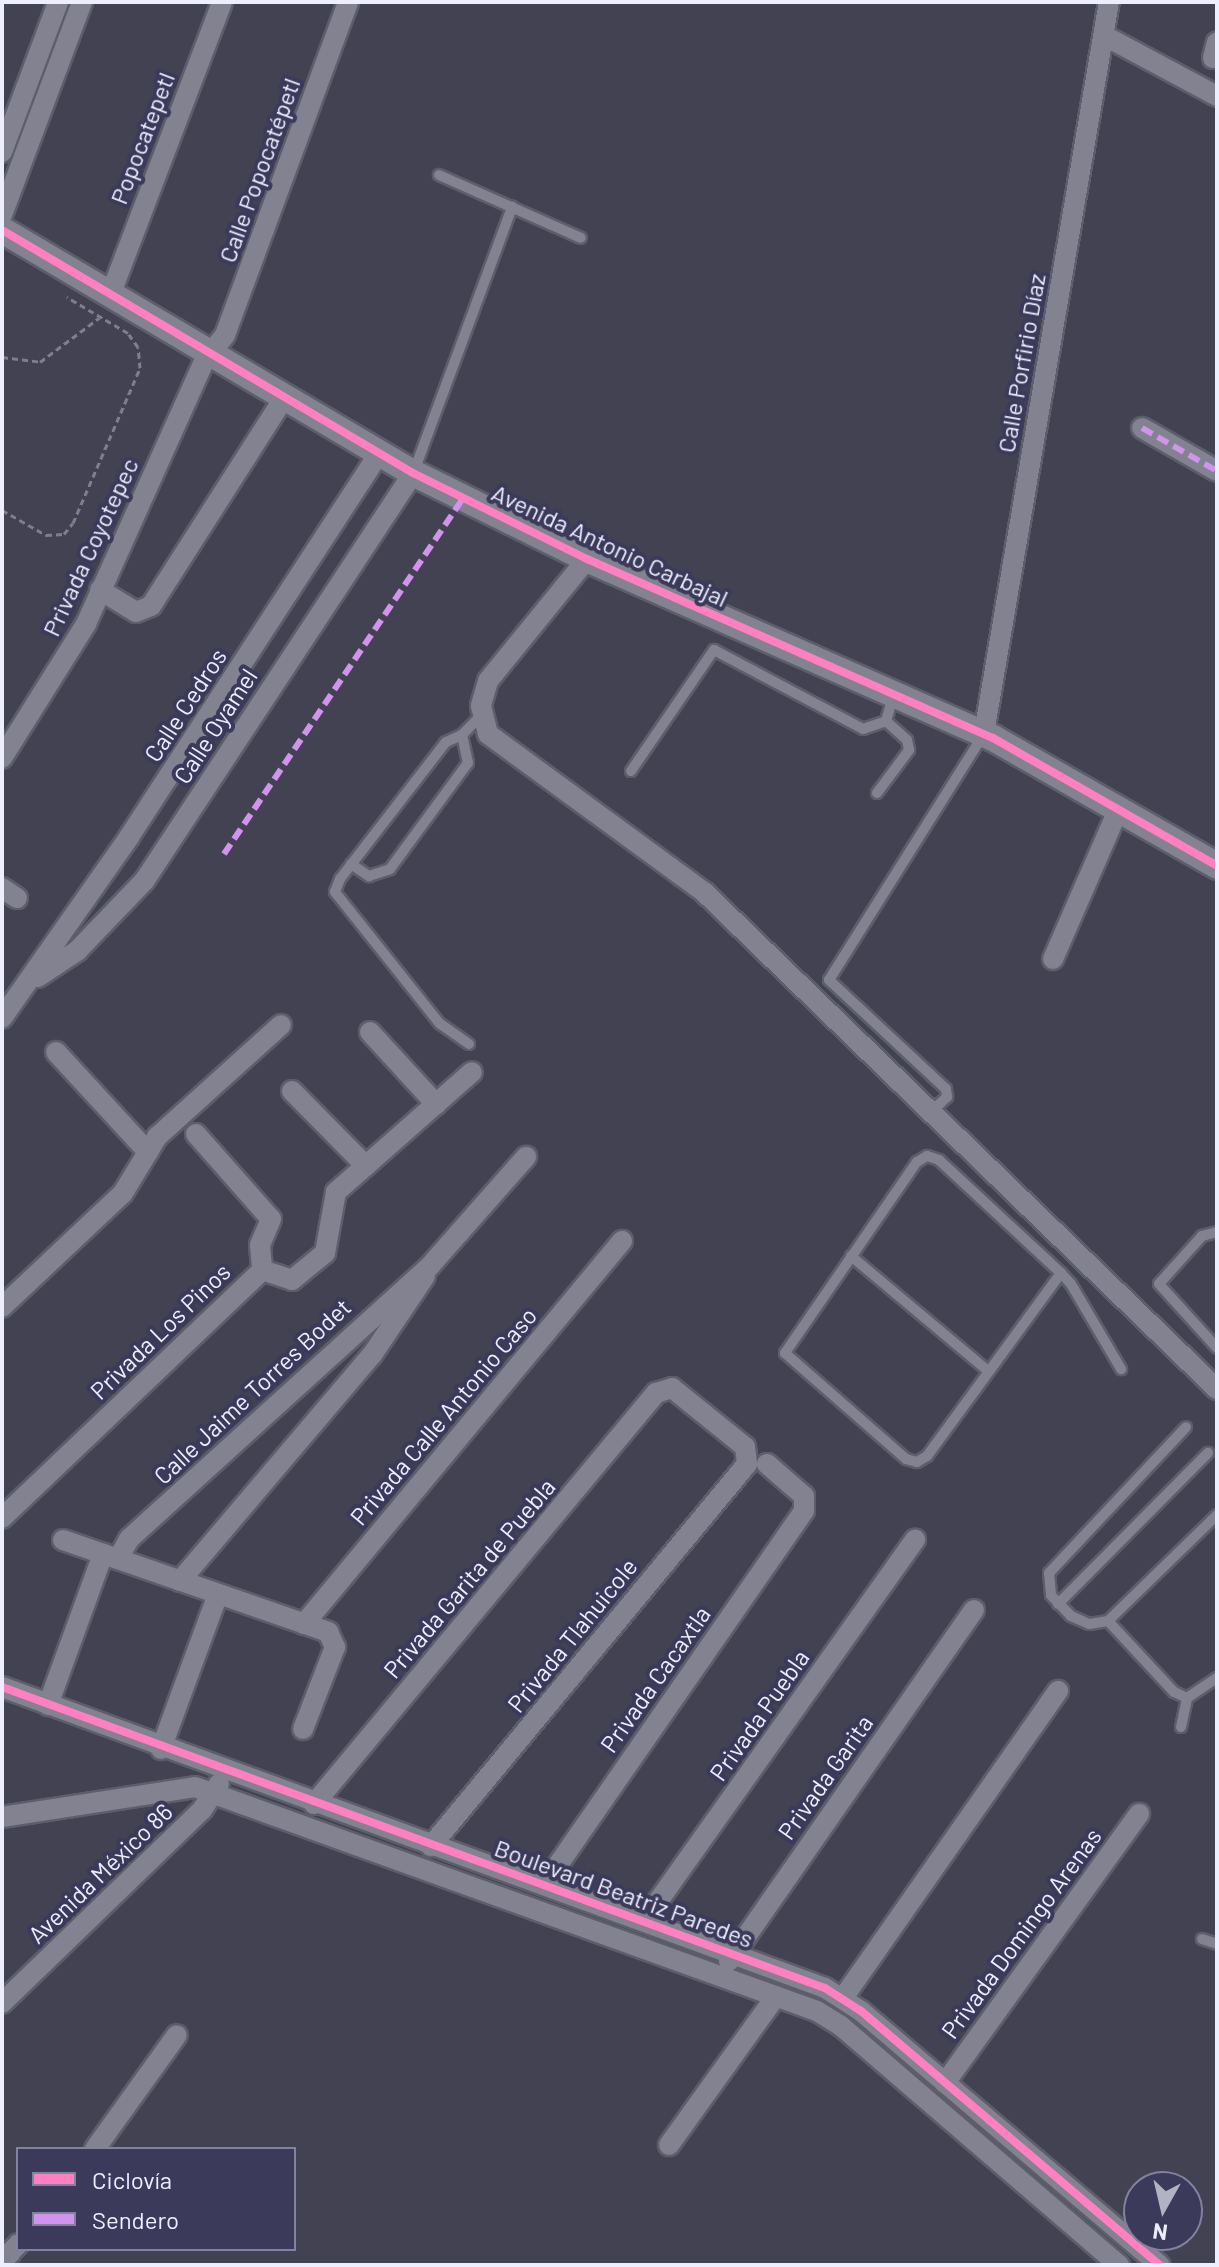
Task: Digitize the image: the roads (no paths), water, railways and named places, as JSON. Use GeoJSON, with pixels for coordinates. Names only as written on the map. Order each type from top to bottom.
{"type":"FeatureCollection","features":[{"type":"Feature","properties":{"kind":"street"},"geometry":{"type":"LineString","coordinates":[[2,152],[58,2]]}},
{"type":"Feature","properties":{"kind":"street"},"geometry":{"type":"LineString","coordinates":[[2,215],[82,2]]}},
{"type":"Feature","properties":{"kind":"street","name":"Popocatepetl"},"geometry":{"type":"LineString","coordinates":[[106,305],[222,2]]}},
{"type":"Feature","properties":{"kind":"street","name":"Calle Popocatépetl"},"geometry":{"type":"LineString","coordinates":[[213,353],[237,304],[348,2]]}},
{"type":"Feature","properties":{"kind":"street","name":"Calle Porfirio Díaz"},"geometry":{"type":"LineString","coordinates":[[984,733],[1109,2]]}},
{"type":"Feature","properties":{"kind":"street"},"geometry":{"type":"LineString","coordinates":[[1105,36],[1217,96]]}},
{"type":"Feature","properties":{"kind":"street","name":"Avenida Antonio Carbajal"},"geometry":{"type":"LineString","coordinates":[[2,230],[106,305],[213,353],[413,473],[587,559],[984,733],[1217,866]]}},
{"type":"Feature","properties":{"kind":"street","name":"Privada Coyotepec"},"geometry":{"type":"LineString","coordinates":[[2,758],[75,644],[204,361],[213,353]]}},
{"type":"Feature","properties":{"kind":"street"},"geometry":{"type":"LineString","coordinates":[[100,590],[136,612],[151,606],[286,395]]}},
{"type":"Feature","properties":{"kind":"street"},"geometry":{"type":"LineString","coordinates":[[1142,428],[1217,471]]}},
{"type":"Feature","properties":{"kind":"street","name":"Calle Cedros"},"geometry":{"type":"LineString","coordinates":[[31,982],[379,454]]}},
{"type":"Feature","properties":{"kind":"street","name":"Calle Oyamel"},"geometry":{"type":"LineString","coordinates":[[31,982],[77,951],[116,914],[232,748],[413,473]]}},
{"type":"Feature","properties":{"kind":"street"},"geometry":{"type":"LineString","coordinates":[[587,559],[488,681],[481,715],[488,734],[503,749],[705,893],[1217,1389]]}},
{"type":"Feature","properties":{"kind":"street"},"geometry":{"type":"LineString","coordinates":[[201,727],[232,748]]}},
{"type":"Feature","properties":{"kind":"street"},"geometry":{"type":"LineString","coordinates":[[1053,959],[1119,808]]}},
{"type":"Feature","properties":{"kind":"street"},"geometry":{"type":"LineString","coordinates":[[2,1018],[31,982]]}},
{"type":"Feature","properties":{"kind":"street"},"geometry":{"type":"LineString","coordinates":[[2,1307],[123,1193],[157,1137],[281,1025]]}},
{"type":"Feature","properties":{"kind":"street"},"geometry":{"type":"LineString","coordinates":[[370,1032],[436,1104]]}},
{"type":"Feature","properties":{"kind":"street"},"geometry":{"type":"LineString","coordinates":[[56,1052],[148,1152]]}},
{"type":"Feature","properties":{"kind":"street","name":"Privada Los Pinos"},"geometry":{"type":"LineString","coordinates":[[2,1518],[262,1270],[292,1280],[325,1253],[333,1197],[472,1072]]}},
{"type":"Feature","properties":{"kind":"street"},"geometry":{"type":"LineString","coordinates":[[292,1091],[366,1166]]}},
{"type":"Feature","properties":{"kind":"street"},"geometry":{"type":"LineString","coordinates":[[196,1134],[271,1219],[260,1245],[262,1270]]}},
{"type":"Feature","properties":{"kind":"street","name":"Calle Jaime Torres Bodet"},"geometry":{"type":"LineString","coordinates":[[48,1705],[110,1557],[429,1267],[526,1157]]}},
{"type":"Feature","properties":{"kind":"street","name":"Privada Calle Antonio Caso"},"geometry":{"type":"LineString","coordinates":[[304,1624],[622,1241]]}},
{"type":"Feature","properties":{"kind":"street","name":"Calle Jaime Torres Bodet"},"geometry":{"type":"LineString","coordinates":[[180,1581],[372,1355],[408,1308],[429,1267]]}},
{"type":"Feature","properties":{"kind":"street","name":"Privada Garita de Puebla"},"geometry":{"type":"LineString","coordinates":[[314,1804],[666,1388],[676,1391],[758,1459]]}},
{"type":"Feature","properties":{"kind":"street","name":"Privada Cacaxtla"},"geometry":{"type":"LineString","coordinates":[[544,1885],[806,1501],[758,1459]]}},
{"type":"Feature","properties":{"kind":"street","name":"Privada Tlahuicole"},"geometry":{"type":"LineString","coordinates":[[431,1846],[747,1464],[758,1459]]}},
{"type":"Feature","properties":{"kind":"street","name":"Privada Puebla"},"geometry":{"type":"LineString","coordinates":[[644,1921],[915,1539]]}},
{"type":"Feature","properties":{"kind":"street"},"geometry":{"type":"LineString","coordinates":[[63,1540],[328,1632],[335,1643],[303,1729]]}},
{"type":"Feature","properties":{"kind":"street"},"geometry":{"type":"LineString","coordinates":[[161,1749],[218,1594]]}},
{"type":"Feature","properties":{"kind":"street","name":"Privada Garita"},"geometry":{"type":"LineString","coordinates":[[720,1976],[974,1610]]}},
{"type":"Feature","properties":{"kind":"street","name":"Boulevard Beatriz Paredes"},"geometry":{"type":"LineString","coordinates":[[2,1687],[224,1772],[734,1952],[843,1998],[1159,2265]]}},
{"type":"Feature","properties":{"kind":"street"},"geometry":{"type":"LineString","coordinates":[[843,1998],[1058,1691]]}},
{"type":"Feature","properties":{"kind":"street","name":"Avenida México 86"},"geometry":{"type":"LineString","coordinates":[[2,2003],[213,1795],[224,1772]]}},
{"type":"Feature","properties":{"kind":"street","name":"Boulevard Beatriz Paredes"},"geometry":{"type":"LineString","coordinates":[[2,1817],[195,1787],[831,2018],[1119,2265]]}},
{"type":"Feature","properties":{"kind":"street","name":"Privada Domingo Arenas"},"geometry":{"type":"LineString","coordinates":[[945,2083],[1139,1814]]}},
{"type":"Feature","properties":{"kind":"street"},"geometry":{"type":"LineString","coordinates":[[669,2145],[776,1996]]}},
{"type":"Feature","properties":{"kind":"street"},"geometry":{"type":"LineString","coordinates":[[96,2147],[177,2035]]}},
{"type":"Feature","properties":{"kind":"street"},"geometry":{"type":"LineString","coordinates":[[2,2262],[16,2246]]}},
{"type":"Feature","properties":{"kind":"lane"},"geometry":{"type":"LineString","coordinates":[[439,175],[581,238]]}},
{"type":"Feature","properties":{"kind":"lane"},"geometry":{"type":"LineString","coordinates":[[413,473],[512,207]]}},
{"type":"Feature","properties":{"kind":"lane"},"geometry":{"type":"LineString","coordinates":[[631,771],[714,650],[859,727],[870,729],[886,721],[894,694]]}},
{"type":"Feature","properties":{"kind":"lane"},"geometry":{"type":"LineString","coordinates":[[469,1044],[440,1024],[341,905],[336,885],[446,742],[462,735],[481,715]]}},
{"type":"Feature","properties":{"kind":"lane"},"geometry":{"type":"LineString","coordinates":[[877,793],[909,750],[907,740],[886,721]]}},
{"type":"Feature","properties":{"kind":"lane"},"geometry":{"type":"LineString","coordinates":[[932,1111],[947,1097],[946,1089],[829,980],[984,733]]}},
{"type":"Feature","properties":{"kind":"lane"},"geometry":{"type":"LineString","coordinates":[[351,864],[369,876],[390,869],[468,763],[462,735]]}},
{"type":"Feature","properties":{"kind":"lane"},"geometry":{"type":"LineString","coordinates":[[1061,1273],[927,1456],[917,1462],[906,1459],[786,1358],[787,1343],[917,1162],[927,1156],[939,1160],[1061,1273],[1121,1369]]}},
{"type":"Feature","properties":{"kind":"lane"},"geometry":{"type":"LineString","coordinates":[[1217,1232],[1202,1236],[1159,1284],[1217,1348]]}},
{"type":"Feature","properties":{"kind":"lane"},"geometry":{"type":"LineString","coordinates":[[1048,1261],[1067,1241]]}},
{"type":"Feature","properties":{"kind":"lane"},"geometry":{"type":"LineString","coordinates":[[851,1256],[987,1370]]}},
{"type":"Feature","properties":{"kind":"lane"},"geometry":{"type":"LineString","coordinates":[[1186,1427],[1056,1563],[1048,1584],[1058,1604],[1081,1622],[1108,1621],[1217,1515]]}},
{"type":"Feature","properties":{"kind":"lane"},"geometry":{"type":"LineString","coordinates":[[1058,1604],[1208,1453]]}},
{"type":"Feature","properties":{"kind":"lane"},"geometry":{"type":"LineString","coordinates":[[1108,1621],[1174,1692],[1187,1698]]}},
{"type":"Feature","properties":{"kind":"lane"},"geometry":{"type":"LineString","coordinates":[[1181,1727],[1187,1698],[1217,1678]]}},
{"type":"Feature","properties":{"kind":"lane"},"geometry":{"type":"LineString","coordinates":[[1202,1939],[1217,1944]]}}]}
